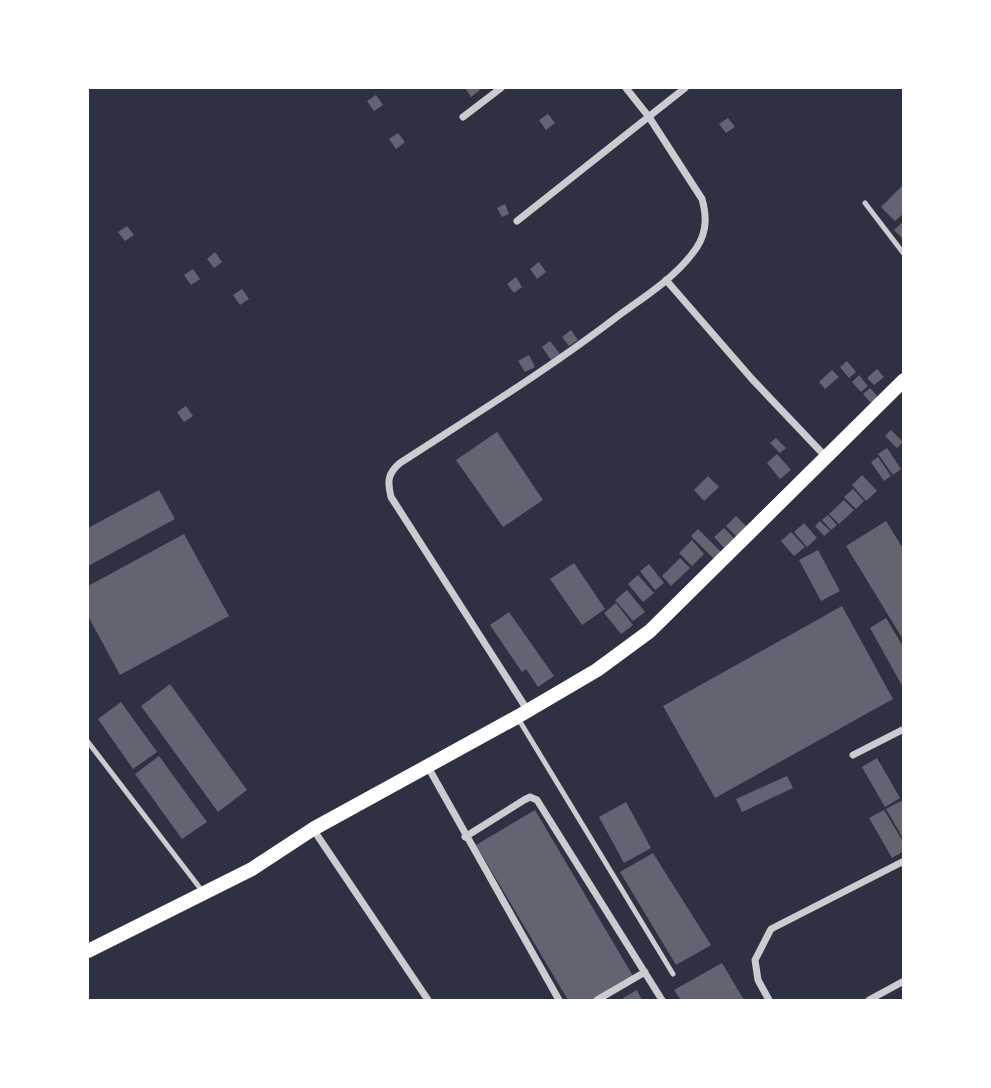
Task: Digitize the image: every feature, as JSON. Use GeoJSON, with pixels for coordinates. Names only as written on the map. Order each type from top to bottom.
{"type":"FeatureCollection","features":[{"type":"Feature","properties":{"kind":"main road"},"geometry":{"type":"LineString","coordinates":[[88,951],[252,869],[313,829],[523,714],[597,670],[650,631],[904,380]]}},
{"type":"Feature","properties":{"kind":"street"},"geometry":{"type":"LineString","coordinates":[[463,117],[501,88]]}},
{"type":"Feature","properties":{"kind":"street"},"geometry":{"type":"LineString","coordinates":[[523,714],[391,497],[389,476],[400,463],[570,353],[666,280],[692,254],[706,226],[707,215],[702,200],[649,117],[626,88]]}},
{"type":"Feature","properties":{"kind":"street"},"geometry":{"type":"LineString","coordinates":[[517,221],[685,88]]}},
{"type":"Feature","properties":{"kind":"street"},"geometry":{"type":"LineString","coordinates":[[666,280],[752,379],[825,457]]}},
{"type":"Feature","properties":{"kind":"street"},"geometry":{"type":"LineString","coordinates":[[853,755],[904,729]]}},
{"type":"Feature","properties":{"kind":"street"},"geometry":{"type":"LineString","coordinates":[[428,767],[559,1000]]}},
{"type":"Feature","properties":{"kind":"street"},"geometry":{"type":"LineString","coordinates":[[465,837],[524,800],[530,797],[537,800],[662,1000]]}},
{"type":"Feature","properties":{"kind":"street"},"geometry":{"type":"LineString","coordinates":[[313,829],[428,1000]]}},
{"type":"Feature","properties":{"kind":"street"},"geometry":{"type":"LineString","coordinates":[[769,1000],[758,980],[755,960],[771,929],[904,861]]}},
{"type":"Feature","properties":{"kind":"street"},"geometry":{"type":"LineString","coordinates":[[597,1000],[645,972]]}},
{"type":"Feature","properties":{"kind":"street"},"geometry":{"type":"LineString","coordinates":[[869,1000],[904,981]]}},
{"type":"Feature","properties":{"kind":"lane"},"geometry":{"type":"LineString","coordinates":[[865,203],[904,254]]}},
{"type":"Feature","properties":{"kind":"lane"},"geometry":{"type":"LineString","coordinates":[[523,714],[673,974]]}},
{"type":"Feature","properties":{"kind":"lane"},"geometry":{"type":"LineString","coordinates":[[88,742],[203,893]]}},
{"type":"Feature","properties":{"kind":"building"},"geometry":{"type":"Polygon","coordinates":[[[465,88],[478,88],[480,90],[471,97],[465,88]]]}},
{"type":"Feature","properties":{"kind":"building"},"geometry":{"type":"Polygon","coordinates":[[[376,95],[383,105],[374,111],[367,101],[376,95]]]}},
{"type":"Feature","properties":{"kind":"building"},"geometry":{"type":"Polygon","coordinates":[[[548,114],[555,123],[546,130],[539,120],[548,114]]]}},
{"type":"Feature","properties":{"kind":"building"},"geometry":{"type":"Polygon","coordinates":[[[728,118],[735,127],[726,133],[719,124],[728,118]]]}},
{"type":"Feature","properties":{"kind":"building"},"geometry":{"type":"Polygon","coordinates":[[[398,133],[405,142],[396,149],[389,139],[398,133]]]}},
{"type":"Feature","properties":{"kind":"building"},"geometry":{"type":"Polygon","coordinates":[[[904,184],[904,213],[895,221],[881,207],[904,184]]]}},
{"type":"Feature","properties":{"kind":"building"},"geometry":{"type":"Polygon","coordinates":[[[505,204],[509,214],[502,217],[497,208],[505,204]]]}},
{"type":"Feature","properties":{"kind":"building"},"geometry":{"type":"Polygon","coordinates":[[[904,221],[904,240],[894,230],[904,221]]]}},
{"type":"Feature","properties":{"kind":"building"},"geometry":{"type":"Polygon","coordinates":[[[127,226],[134,235],[125,241],[118,232],[127,226]]]}},
{"type":"Feature","properties":{"kind":"building"},"geometry":{"type":"Polygon","coordinates":[[[215,252],[222,262],[214,268],[207,259],[215,252]]]}},
{"type":"Feature","properties":{"kind":"building"},"geometry":{"type":"Polygon","coordinates":[[[539,262],[546,272],[537,279],[530,269],[539,262]]]}},
{"type":"Feature","properties":{"kind":"building"},"geometry":{"type":"Polygon","coordinates":[[[193,269],[200,279],[191,285],[184,275],[193,269]]]}},
{"type":"Feature","properties":{"kind":"building"},"geometry":{"type":"Polygon","coordinates":[[[516,277],[522,287],[514,293],[507,284],[516,277]]]}},
{"type":"Feature","properties":{"kind":"building"},"geometry":{"type":"Polygon","coordinates":[[[242,289],[249,299],[240,305],[233,295],[242,289]]]}},
{"type":"Feature","properties":{"kind":"building"},"geometry":{"type":"Polygon","coordinates":[[[571,330],[578,340],[569,346],[562,337],[571,330]]]}},
{"type":"Feature","properties":{"kind":"building"},"geometry":{"type":"Polygon","coordinates":[[[550,341],[560,354],[551,360],[542,347],[550,341]]]}},
{"type":"Feature","properties":{"kind":"building"},"geometry":{"type":"Polygon","coordinates":[[[529,355],[535,367],[525,372],[518,361],[529,355]]]}},
{"type":"Feature","properties":{"kind":"building"},"geometry":{"type":"Polygon","coordinates":[[[847,361],[856,372],[849,378],[840,367],[847,361]]]}},
{"type":"Feature","properties":{"kind":"building"},"geometry":{"type":"Polygon","coordinates":[[[877,369],[884,377],[874,385],[867,378],[877,369]]]}},
{"type":"Feature","properties":{"kind":"building"},"geometry":{"type":"Polygon","coordinates":[[[832,370],[839,377],[825,389],[819,382],[832,370]]]}},
{"type":"Feature","properties":{"kind":"building"},"geometry":{"type":"Polygon","coordinates":[[[859,375],[868,386],[861,392],[852,382],[859,375]]]}},
{"type":"Feature","properties":{"kind":"building"},"geometry":{"type":"Polygon","coordinates":[[[870,388],[879,398],[872,404],[863,394],[870,388]]]}},
{"type":"Feature","properties":{"kind":"building"},"geometry":{"type":"Polygon","coordinates":[[[186,406],[193,416],[184,422],[177,412],[186,406]]]}},
{"type":"Feature","properties":{"kind":"building"},"geometry":{"type":"Polygon","coordinates":[[[891,430],[903,442],[897,448],[885,436],[891,430]]]}},
{"type":"Feature","properties":{"kind":"building"},"geometry":{"type":"Polygon","coordinates":[[[497,432],[543,500],[503,527],[456,460],[497,432]]]}},
{"type":"Feature","properties":{"kind":"building"},"geometry":{"type":"Polygon","coordinates":[[[776,438],[786,448],[780,453],[770,443],[776,438]]]}},
{"type":"Feature","properties":{"kind":"building"},"geometry":{"type":"Polygon","coordinates":[[[887,448],[901,469],[893,475],[878,454],[887,448]]]}},
{"type":"Feature","properties":{"kind":"building"},"geometry":{"type":"Polygon","coordinates":[[[777,454],[791,470],[780,479],[767,463],[777,454]]]}},
{"type":"Feature","properties":{"kind":"building"},"geometry":{"type":"Polygon","coordinates":[[[878,457],[891,476],[884,481],[871,462],[878,457]]]}},
{"type":"Feature","properties":{"kind":"building"},"geometry":{"type":"Polygon","coordinates":[[[862,475],[877,491],[866,501],[852,485],[862,475]]]}},
{"type":"Feature","properties":{"kind":"building"},"geometry":{"type":"Polygon","coordinates":[[[708,476],[719,487],[704,501],[694,490],[708,476]]]}},
{"type":"Feature","properties":{"kind":"building"},"geometry":{"type":"Polygon","coordinates":[[[853,489],[864,501],[856,509],[844,497],[853,489]]]}},
{"type":"Feature","properties":{"kind":"building"},"geometry":{"type":"Polygon","coordinates":[[[159,490],[175,519],[88,566],[88,528],[159,490]]]}},
{"type":"Feature","properties":{"kind":"building"},"geometry":{"type":"Polygon","coordinates":[[[844,500],[854,510],[839,524],[829,514],[844,500]]]}},
{"type":"Feature","properties":{"kind":"building"},"geometry":{"type":"Polygon","coordinates":[[[828,515],[837,525],[831,530],[822,520],[828,515]]]}},
{"type":"Feature","properties":{"kind":"building"},"geometry":{"type":"Polygon","coordinates":[[[736,516],[747,527],[737,537],[726,526],[736,516]]]}},
{"type":"Feature","properties":{"kind":"building"},"geometry":{"type":"Polygon","coordinates":[[[820,521],[830,531],[824,536],[815,526],[820,521]]]}},
{"type":"Feature","properties":{"kind":"building"},"geometry":{"type":"Polygon","coordinates":[[[886,521],[904,550],[904,641],[846,546],[886,521]]]}},
{"type":"Feature","properties":{"kind":"building"},"geometry":{"type":"Polygon","coordinates":[[[804,523],[817,538],[807,547],[794,532],[804,523]]]}},
{"type":"Feature","properties":{"kind":"building"},"geometry":{"type":"Polygon","coordinates":[[[724,528],[734,538],[724,548],[714,537],[724,528]]]}},
{"type":"Feature","properties":{"kind":"building"},"geometry":{"type":"Polygon","coordinates":[[[698,529],[723,554],[716,561],[691,536],[698,529]]]}},
{"type":"Feature","properties":{"kind":"building"},"geometry":{"type":"Polygon","coordinates":[[[791,532],[805,547],[794,556],[781,541],[791,532]]]}},
{"type":"Feature","properties":{"kind":"building"},"geometry":{"type":"Polygon","coordinates":[[[184,534],[229,616],[120,675],[88,616],[88,586],[184,534]]]}},
{"type":"Feature","properties":{"kind":"building"},"geometry":{"type":"Polygon","coordinates":[[[692,540],[704,554],[692,566],[679,553],[692,540]]]}},
{"type":"Feature","properties":{"kind":"building"},"geometry":{"type":"Polygon","coordinates":[[[818,550],[840,591],[821,601],[799,560],[818,550]]]}},
{"type":"Feature","properties":{"kind":"building"},"geometry":{"type":"Polygon","coordinates":[[[680,558],[690,568],[671,586],[662,576],[680,558]]]}},
{"type":"Feature","properties":{"kind":"building"},"geometry":{"type":"Polygon","coordinates":[[[574,563],[605,609],[582,625],[550,579],[574,563]]]}},
{"type":"Feature","properties":{"kind":"building"},"geometry":{"type":"Polygon","coordinates":[[[649,564],[664,583],[655,590],[640,571],[649,564]]]}},
{"type":"Feature","properties":{"kind":"building"},"geometry":{"type":"Polygon","coordinates":[[[638,575],[654,593],[643,602],[628,584],[638,575]]]}},
{"type":"Feature","properties":{"kind":"building"},"geometry":{"type":"Polygon","coordinates":[[[627,590],[645,612],[633,621],[615,600],[627,590]]]}},
{"type":"Feature","properties":{"kind":"building"},"geometry":{"type":"Polygon","coordinates":[[[616,603],[633,625],[621,634],[604,613],[616,603]]]}},
{"type":"Feature","properties":{"kind":"building"},"geometry":{"type":"Polygon","coordinates":[[[842,606],[893,699],[715,798],[663,706],[842,606]]]}},
{"type":"Feature","properties":{"kind":"building"},"geometry":{"type":"Polygon","coordinates":[[[509,612],[554,676],[538,687],[526,669],[522,672],[490,625],[509,612]]]}},
{"type":"Feature","properties":{"kind":"building"},"geometry":{"type":"Polygon","coordinates":[[[886,618],[904,648],[904,689],[870,628],[886,618]]]}},
{"type":"Feature","properties":{"kind":"building"},"geometry":{"type":"Polygon","coordinates":[[[170,684],[247,790],[218,812],[141,706],[170,684]]]}},
{"type":"Feature","properties":{"kind":"building"},"geometry":{"type":"Polygon","coordinates":[[[121,702],[157,752],[133,769],[98,719],[121,702]]]}},
{"type":"Feature","properties":{"kind":"building"},"geometry":{"type":"Polygon","coordinates":[[[159,756],[207,822],[182,839],[135,774],[159,756]]]}},
{"type":"Feature","properties":{"kind":"building"},"geometry":{"type":"Polygon","coordinates":[[[877,758],[900,798],[885,807],[862,767],[877,758]]]}},
{"type":"Feature","properties":{"kind":"building"},"geometry":{"type":"Polygon","coordinates":[[[787,776],[793,788],[742,812],[736,799],[787,776]]]}},
{"type":"Feature","properties":{"kind":"building"},"geometry":{"type":"Polygon","coordinates":[[[901,801],[904,805],[904,840],[886,809],[901,801]]]}},
{"type":"Feature","properties":{"kind":"building"},"geometry":{"type":"Polygon","coordinates":[[[626,802],[651,848],[624,863],[599,817],[626,802]]]}},
{"type":"Feature","properties":{"kind":"building"},"geometry":{"type":"Polygon","coordinates":[[[535,810],[633,976],[591,1000],[568,1000],[476,845],[535,810]]]}},
{"type":"Feature","properties":{"kind":"building"},"geometry":{"type":"Polygon","coordinates":[[[884,810],[904,843],[904,851],[892,858],[869,818],[884,810]]]}},
{"type":"Feature","properties":{"kind":"building"},"geometry":{"type":"Polygon","coordinates":[[[653,853],[711,945],[676,965],[620,872],[653,853]]]}},
{"type":"Feature","properties":{"kind":"building"},"geometry":{"type":"Polygon","coordinates":[[[722,963],[744,1000],[681,1000],[674,990],[722,963]]]}},
{"type":"Feature","properties":{"kind":"building"},"geometry":{"type":"Polygon","coordinates":[[[637,990],[642,1000],[620,1000],[637,990]]]}}]}
